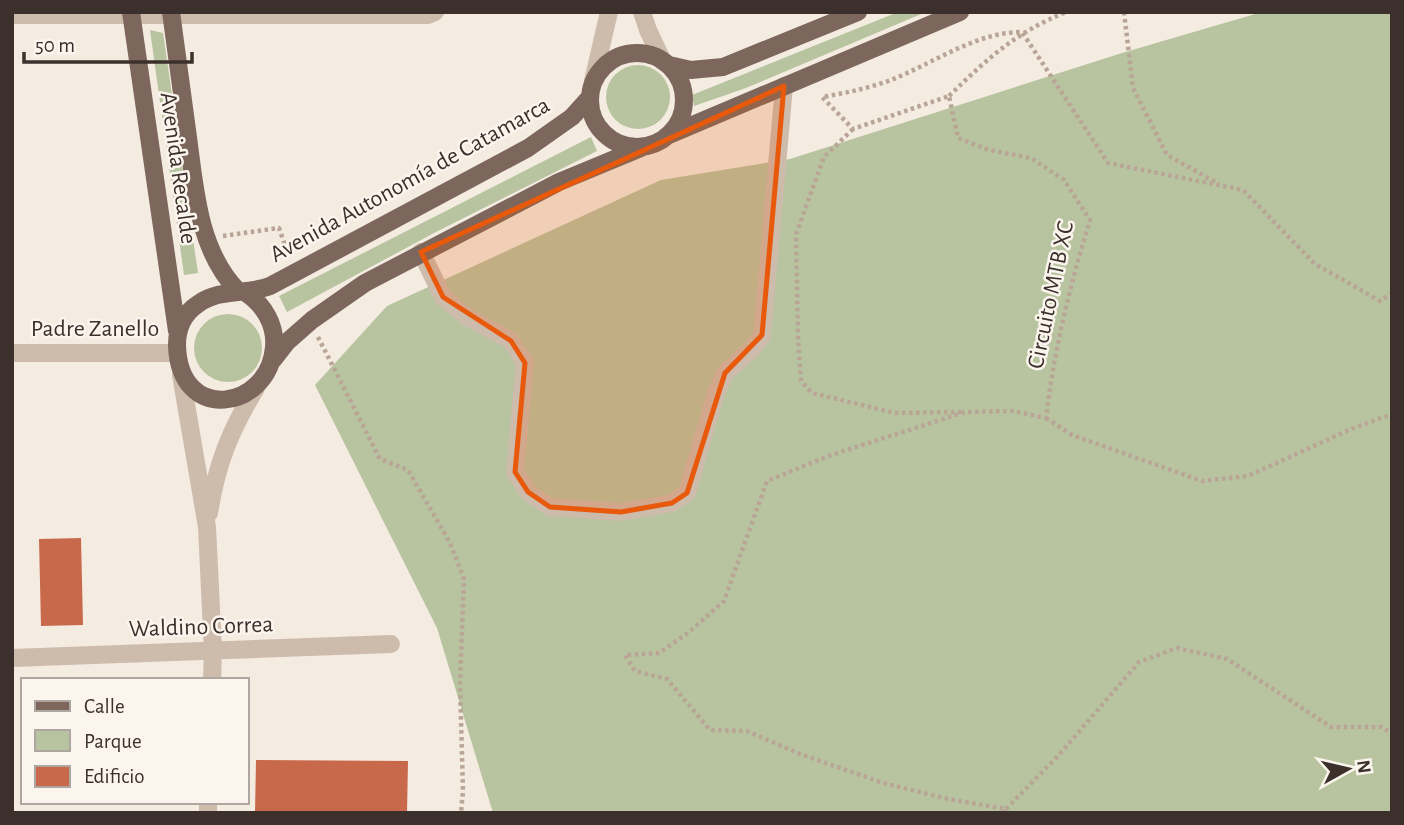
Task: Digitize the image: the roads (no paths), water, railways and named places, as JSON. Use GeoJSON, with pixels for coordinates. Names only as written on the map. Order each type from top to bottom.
{"type":"FeatureCollection","features":[{"type":"Feature","properties":{"kind":"main road"},"geometry":{"type":"LineString","coordinates":[[666,64],[691,70],[723,66],[858,12]]}},
{"type":"Feature","properties":{"kind":"main road"},"geometry":{"type":"LineString","coordinates":[[273,360],[271,323],[263,308],[242,292],[210,297],[197,304],[177,331],[181,375],[191,388],[211,399],[225,400],[240,396],[256,388],[287,342],[312,320],[365,283],[421,253],[559,182],[960,12]]}},
{"type":"Feature","properties":{"kind":"main road","name":"Avenida Recalde"},"geometry":{"type":"LineString","coordinates":[[132,14],[177,331]]}},
{"type":"Feature","properties":{"kind":"main road","name":"Avenida Recalde"},"geometry":{"type":"LineString","coordinates":[[171,14],[199,211],[216,263],[227,280],[242,292]]}},
{"type":"Feature","properties":{"kind":"main road"},"geometry":{"type":"LineString","coordinates":[[640,148],[625,146],[610,139],[598,128],[592,113],[592,89],[601,69],[613,59],[642,53],[656,57],[678,77],[684,106],[679,122],[669,135]]}},
{"type":"Feature","properties":{"kind":"main road","name":"Avenida Autonomía de Catamarca"},"geometry":{"type":"LineString","coordinates":[[242,292],[270,286],[528,148],[572,117],[592,89]]}},
{"type":"Feature","properties":{"kind":"street"},"geometry":{"type":"LineString","coordinates":[[12,15],[428,15],[435,12]]}},
{"type":"Feature","properties":{"kind":"street"},"geometry":{"type":"LineString","coordinates":[[592,89],[609,12]]}},
{"type":"Feature","properties":{"kind":"street"},"geometry":{"type":"LineString","coordinates":[[642,12],[666,64]]}},
{"type":"Feature","properties":{"kind":"street"},"geometry":{"type":"LineString","coordinates":[[421,253],[443,297],[466,316],[511,341],[525,363],[516,472],[528,492],[550,507],[621,512],[672,503],[687,493],[716,393],[725,373],[752,349],[762,335],[784,86]]}},
{"type":"Feature","properties":{"kind":"street","name":"Padre Zanello"},"geometry":{"type":"LineString","coordinates":[[12,353],[177,353]]}},
{"type":"Feature","properties":{"kind":"street"},"geometry":{"type":"LineString","coordinates":[[181,375],[207,527],[212,678]]}},
{"type":"Feature","properties":{"kind":"street"},"geometry":{"type":"LineString","coordinates":[[207,527],[215,476],[226,443],[256,388]]}},
{"type":"Feature","properties":{"kind":"street","name":"Waldino Correa"},"geometry":{"type":"LineString","coordinates":[[12,658],[391,644]]}}]}
